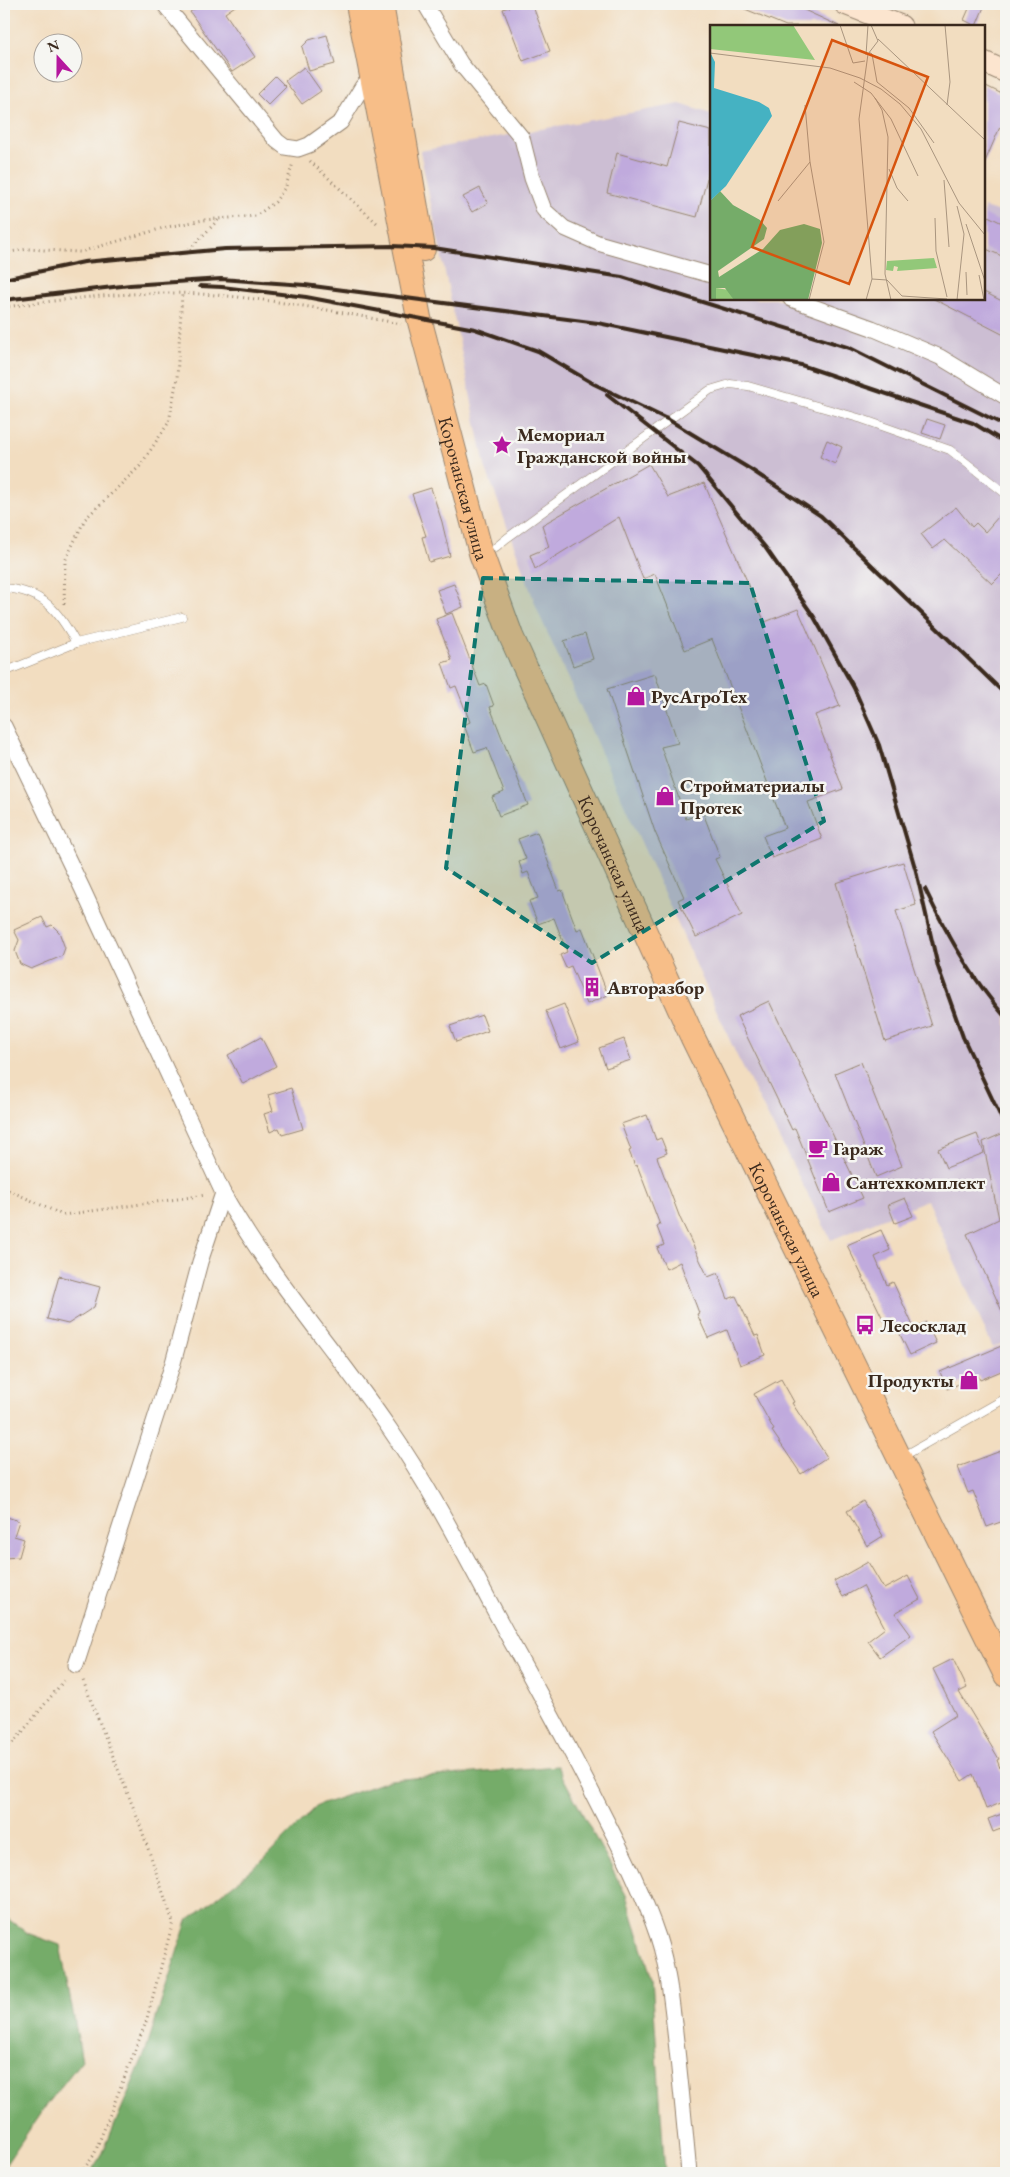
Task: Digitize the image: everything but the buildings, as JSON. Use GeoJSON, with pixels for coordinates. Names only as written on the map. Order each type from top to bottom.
{"type":"FeatureCollection","features":[{"type":"Feature","properties":{"kind":"main road","name":"Корочанская улица"},"geometry":{"type":"LineString","coordinates":[[358,4],[419,318],[481,553],[511,636],[692,1036],[906,1455],[1006,1644]]}},
{"type":"Feature","properties":{"kind":"main road","name":"Корочанская улица"},"geometry":{"type":"LineString","coordinates":[[381,4],[432,300],[496,548],[525,628],[705,1027],[906,1455],[1006,1675]]}},
{"type":"Feature","properties":{"kind":"street"},"geometry":{"type":"LineString","coordinates":[[164,4],[277,141],[285,147],[298,149],[309,145],[341,122],[362,87],[373,75]]}},
{"type":"Feature","properties":{"kind":"street"},"geometry":{"type":"LineString","coordinates":[[425,4],[461,64],[522,138],[532,178],[544,210],[564,228],[598,243],[710,275]]}},
{"type":"Feature","properties":{"kind":"street"},"geometry":{"type":"LineString","coordinates":[[845,4],[898,25]]}},
{"type":"Feature","properties":{"kind":"street"},"geometry":{"type":"LineString","coordinates":[[985,62],[1006,72]]}},
{"type":"Feature","properties":{"kind":"street"},"geometry":{"type":"LineString","coordinates":[[793,300],[872,328],[940,357],[1006,397]]}},
{"type":"Feature","properties":{"kind":"street"},"geometry":{"type":"LineString","coordinates":[[4,726],[82,888],[223,1193],[240,1224],[275,1276],[334,1351],[373,1405],[434,1498],[574,1754],[634,1875],[658,1938],[670,1982],[689,2173]]}},
{"type":"Feature","properties":{"kind":"street"},"geometry":{"type":"LineString","coordinates":[[76,1665],[173,1363],[200,1262],[223,1193]]}},
{"type":"Feature","properties":{"kind":"lane"},"geometry":{"type":"LineString","coordinates":[[496,548],[507,538],[710,390],[730,384],[748,386],[862,419],[950,450],[1006,494]]}},
{"type":"Feature","properties":{"kind":"lane"},"geometry":{"type":"LineString","coordinates":[[4,588],[20,589],[48,602],[64,622],[76,643]]}},
{"type":"Feature","properties":{"kind":"lane"},"geometry":{"type":"LineString","coordinates":[[4,672],[76,643],[182,617]]}},
{"type":"Feature","properties":{"kind":"lane"},"geometry":{"type":"LineString","coordinates":[[906,1455],[1006,1398]]}},
{"type":"Feature","properties":{"kind":"path"},"geometry":{"type":"LineString","coordinates":[[4,253],[28,249],[80,252],[167,227],[220,218],[256,216],[274,202],[286,186],[298,149],[382,228]]}},
{"type":"Feature","properties":{"kind":"path"},"geometry":{"type":"LineString","coordinates":[[186,252],[220,218]]}},
{"type":"Feature","properties":{"kind":"path"},"geometry":{"type":"LineString","coordinates":[[4,307],[84,297],[150,293],[201,294],[330,310],[409,325]]}},
{"type":"Feature","properties":{"kind":"path"},"geometry":{"type":"LineString","coordinates":[[64,622],[65,560],[85,519],[140,466],[169,422],[177,378],[182,294]]}},
{"type":"Feature","properties":{"kind":"path"},"geometry":{"type":"LineString","coordinates":[[4,1188],[62,1215],[223,1193]]}},
{"type":"Feature","properties":{"kind":"path"},"geometry":{"type":"LineString","coordinates":[[4,1748],[15,1741],[76,1665],[140,1822],[174,1922],[146,2022],[94,2155],[81,2173]]}},
{"type":"Feature","properties":{"kind":"highlighted area"},"geometry":{"type":"Polygon","coordinates":[[[483,578],[750,583],[824,821],[592,963],[446,868],[483,578]]]}},
{"type":"Feature","properties":{"kind":"shaded area"},"geometry":{"type":"Polygon","coordinates":[[[680,104],[710,114],[710,300],[985,300],[985,207],[1006,214],[1006,1341],[993,1348],[927,1200],[831,1240],[736,1054],[539,614],[485,466],[420,151],[680,104]]]}},
{"type":"Feature","properties":{"kind":"green space"},"geometry":{"type":"Polygon","coordinates":[[[557,1766],[626,1895],[652,1979],[665,2173],[90,2173],[101,2157],[145,2053],[187,1921],[260,1863],[317,1806],[390,1780],[557,1766]]]}},
{"type":"Feature","properties":{"kind":"green space"},"geometry":{"type":"Polygon","coordinates":[[[4,1916],[27,1933],[60,1945],[82,2060],[42,2111],[4,2167],[4,1916]]]}},
{"type":"Feature","properties":{"kind":"railway"},"geometry":{"type":"LineString","coordinates":[[4,279],[84,262],[225,249],[392,246],[434,248],[622,277],[850,348],[1006,426]]}},
{"type":"Feature","properties":{"kind":"railway"},"geometry":{"type":"LineString","coordinates":[[4,300],[130,285],[221,279],[305,285],[598,323],[801,365],[973,423],[1006,443]]}},
{"type":"Feature","properties":{"kind":"railway"},"geometry":{"type":"LineString","coordinates":[[200,286],[306,297],[475,329],[538,351],[594,384],[669,420],[750,469],[821,516],[1006,695]]}},
{"type":"Feature","properties":{"kind":"railway"},"geometry":{"type":"LineString","coordinates":[[607,395],[698,466],[765,547],[814,617],[854,688],[879,745],[916,871],[938,967],[963,1037],[1006,1128]]}},
{"type":"Feature","properties":{"kind":"railway"},"geometry":{"type":"LineString","coordinates":[[925,889],[961,956],[982,988],[1006,1018]]}},
{"type":"Feature","properties":{"kind":"place","name":"Мемориал Гражданской войны"},"geometry":{"type":"Point","coordinates":[502,445]}},
{"type":"Feature","properties":{"kind":"place","name":"РусАгроТех"},"geometry":{"type":"Point","coordinates":[636,696]}},
{"type":"Feature","properties":{"kind":"place","name":"Стройматериалы Протек"},"geometry":{"type":"Point","coordinates":[665,796]}},
{"type":"Feature","properties":{"kind":"place","name":"Авторазбор"},"geometry":{"type":"Point","coordinates":[592,987]}},
{"type":"Feature","properties":{"kind":"place","name":"Гараж"},"geometry":{"type":"Point","coordinates":[818,1148]}},
{"type":"Feature","properties":{"kind":"place","name":"Сантехкомплект"},"geometry":{"type":"Point","coordinates":[831,1182]}},
{"type":"Feature","properties":{"kind":"place","name":"Лесосклад"},"geometry":{"type":"Point","coordinates":[865,1325]}},
{"type":"Feature","properties":{"kind":"place","name":"Продукты"},"geometry":{"type":"Point","coordinates":[969,1380]}}]}
